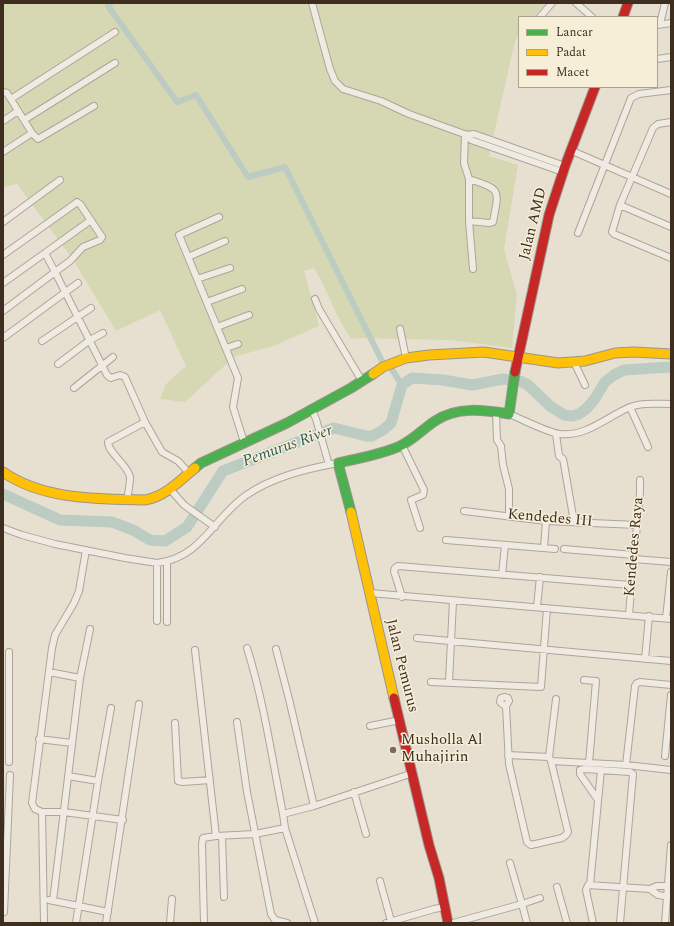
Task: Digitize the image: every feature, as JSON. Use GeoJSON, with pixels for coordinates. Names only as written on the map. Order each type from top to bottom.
{"type":"FeatureCollection","features":[{"type":"Feature","properties":{"kind":"street"},"geometry":{"type":"LineString","coordinates":[[312,3],[330,69],[335,81],[343,89],[381,101],[409,114],[466,135],[471,140],[564,169]]}},
{"type":"Feature","properties":{"kind":"street"},"geometry":{"type":"LineString","coordinates":[[541,16],[552,3]]}},
{"type":"Feature","properties":{"kind":"street"},"geometry":{"type":"LineString","coordinates":[[576,3],[589,16]]}},
{"type":"Feature","properties":{"kind":"street"},"geometry":{"type":"LineString","coordinates":[[623,16],[628,3]]}},
{"type":"Feature","properties":{"kind":"street"},"geometry":{"type":"LineString","coordinates":[[665,3],[659,25],[671,23]]}},
{"type":"Feature","properties":{"kind":"street"},"geometry":{"type":"LineString","coordinates":[[11,99],[115,32]]}},
{"type":"Feature","properties":{"kind":"street"},"geometry":{"type":"LineString","coordinates":[[658,59],[671,57]]}},
{"type":"Feature","properties":{"kind":"street"},"geometry":{"type":"LineString","coordinates":[[24,120],[115,63]]}},
{"type":"Feature","properties":{"kind":"street","name":"Jalan AMD"},"geometry":{"type":"LineString","coordinates":[[509,414],[514,371],[531,302],[546,228],[570,150],[595,88]]}},
{"type":"Feature","properties":{"kind":"street"},"geometry":{"type":"LineString","coordinates":[[578,233],[631,98],[639,94],[671,90],[671,93]]}},
{"type":"Feature","properties":{"kind":"street"},"geometry":{"type":"LineString","coordinates":[[3,92],[7,93],[32,133],[38,139],[94,106]]}},
{"type":"Feature","properties":{"kind":"street"},"geometry":{"type":"LineString","coordinates":[[3,120],[18,111]]}},
{"type":"Feature","properties":{"kind":"street"},"geometry":{"type":"LineString","coordinates":[[671,122],[658,124],[653,128],[620,205],[612,232],[671,258]]}},
{"type":"Feature","properties":{"kind":"street"},"geometry":{"type":"LineString","coordinates":[[3,152],[32,133]]}},
{"type":"Feature","properties":{"kind":"street"},"geometry":{"type":"LineString","coordinates":[[466,135],[464,163],[469,179],[469,221],[473,269]]}},
{"type":"Feature","properties":{"kind":"street"},"geometry":{"type":"LineString","coordinates":[[570,150],[671,194]]}},
{"type":"Feature","properties":{"kind":"street"},"geometry":{"type":"LineString","coordinates":[[469,179],[492,188],[495,190],[497,195],[493,222],[489,224],[469,221]]}},
{"type":"Feature","properties":{"kind":"street"},"geometry":{"type":"LineString","coordinates":[[3,222],[60,180]]}},
{"type":"Feature","properties":{"kind":"street"},"geometry":{"type":"LineString","coordinates":[[3,255],[77,202],[80,204],[102,236],[101,238],[83,247],[70,261],[3,311]]}},
{"type":"Feature","properties":{"kind":"street"},"geometry":{"type":"LineString","coordinates":[[620,205],[671,227]]}},
{"type":"Feature","properties":{"kind":"street"},"geometry":{"type":"LineString","coordinates":[[219,217],[179,235],[238,378],[233,408],[244,442]]}},
{"type":"Feature","properties":{"kind":"street"},"geometry":{"type":"LineString","coordinates":[[3,283],[91,220]]}},
{"type":"Feature","properties":{"kind":"street"},"geometry":{"type":"LineString","coordinates":[[188,257],[225,241]]}},
{"type":"Feature","properties":{"kind":"street"},"geometry":{"type":"LineString","coordinates":[[45,253],[110,378],[122,375],[125,377],[145,422],[162,452],[178,461],[189,473]]}},
{"type":"Feature","properties":{"kind":"street"},"geometry":{"type":"LineString","coordinates":[[197,279],[230,268]]}},
{"type":"Feature","properties":{"kind":"street"},"geometry":{"type":"LineString","coordinates":[[3,338],[78,283]]}},
{"type":"Feature","properties":{"kind":"street"},"geometry":{"type":"LineString","coordinates":[[207,302],[242,289]]}},
{"type":"Feature","properties":{"kind":"street"},"geometry":{"type":"LineString","coordinates":[[315,299],[319,309],[362,381]]}},
{"type":"Feature","properties":{"kind":"street"},"geometry":{"type":"LineString","coordinates":[[42,341],[91,308]]}},
{"type":"Feature","properties":{"kind":"street"},"geometry":{"type":"LineString","coordinates":[[217,326],[249,315]]}},
{"type":"Feature","properties":{"kind":"street"},"geometry":{"type":"LineString","coordinates":[[400,329],[406,358]]}},
{"type":"Feature","properties":{"kind":"street"},"geometry":{"type":"LineString","coordinates":[[58,364],[90,340],[103,333]]}},
{"type":"Feature","properties":{"kind":"street"},"geometry":{"type":"LineString","coordinates":[[226,348],[238,344]]}},
{"type":"Feature","properties":{"kind":"street"},"geometry":{"type":"LineString","coordinates":[[3,472],[14,480],[48,492],[103,499],[152,499],[170,489],[201,463],[287,423],[387,366],[406,358],[479,352],[558,363],[585,361],[615,353],[634,352],[671,354]]}},
{"type":"Feature","properties":{"kind":"street"},"geometry":{"type":"LineString","coordinates":[[74,388],[113,357]]}},
{"type":"Feature","properties":{"kind":"street"},"geometry":{"type":"LineString","coordinates":[[574,362],[585,385]]}},
{"type":"Feature","properties":{"kind":"street"},"geometry":{"type":"LineString","coordinates":[[3,528],[35,538],[86,550],[157,563],[167,562],[188,553],[198,545],[223,517],[244,497],[255,489],[299,472],[384,451],[402,445],[435,421],[448,414],[467,411],[509,414],[556,434],[567,434],[581,432],[630,407],[671,404]]}},
{"type":"Feature","properties":{"kind":"street"},"geometry":{"type":"LineString","coordinates":[[630,407],[648,447]]}},
{"type":"Feature","properties":{"kind":"street"},"geometry":{"type":"LineString","coordinates":[[312,410],[333,464]]}},
{"type":"Feature","properties":{"kind":"street"},"geometry":{"type":"LineString","coordinates":[[496,412],[497,440],[501,446],[503,465],[509,489],[509,516]]}},
{"type":"Feature","properties":{"kind":"street"},"geometry":{"type":"LineString","coordinates":[[127,500],[129,475],[117,456],[109,448],[108,442],[145,422]]}},
{"type":"Feature","properties":{"kind":"street"},"geometry":{"type":"LineString","coordinates":[[556,434],[559,456],[563,459],[574,522]]}},
{"type":"Feature","properties":{"kind":"street"},"geometry":{"type":"LineString","coordinates":[[402,445],[424,490],[423,495],[412,500],[420,528]]}},
{"type":"Feature","properties":{"kind":"street","name":"Jalan Pemurus"},"geometry":{"type":"LineString","coordinates":[[333,464],[350,509],[446,907],[448,923]]}},
{"type":"Feature","properties":{"kind":"street","name":"Kendedes Raya"},"geometry":{"type":"LineString","coordinates":[[629,614],[630,585],[634,557],[640,480]]}},
{"type":"Feature","properties":{"kind":"street"},"geometry":{"type":"LineString","coordinates":[[170,489],[184,505],[215,527]]}},
{"type":"Feature","properties":{"kind":"street","name":"Kendedes III"},"geometry":{"type":"LineString","coordinates":[[464,511],[546,521],[637,525]]}},
{"type":"Feature","properties":{"kind":"street"},"geometry":{"type":"LineString","coordinates":[[544,548],[546,521]]}},
{"type":"Feature","properties":{"kind":"street"},"geometry":{"type":"LineString","coordinates":[[446,540],[555,549]]}},
{"type":"Feature","properties":{"kind":"street"},"geometry":{"type":"LineString","coordinates":[[502,575],[505,545]]}},
{"type":"Feature","properties":{"kind":"street"},"geometry":{"type":"LineString","coordinates":[[564,549],[671,562]]}},
{"type":"Feature","properties":{"kind":"street"},"geometry":{"type":"LineString","coordinates":[[86,550],[79,591],[74,603],[60,626],[54,641],[39,739],[32,803],[35,809],[42,812],[64,812],[123,820]]}},
{"type":"Feature","properties":{"kind":"street"},"geometry":{"type":"LineString","coordinates":[[167,562],[167,622]]}},
{"type":"Feature","properties":{"kind":"street"},"geometry":{"type":"LineString","coordinates":[[157,563],[157,621]]}},
{"type":"Feature","properties":{"kind":"street"},"geometry":{"type":"LineString","coordinates":[[402,597],[394,572],[395,568],[398,566],[630,585]]}},
{"type":"Feature","properties":{"kind":"street"},"geometry":{"type":"LineString","coordinates":[[370,594],[629,614],[668,619],[671,572]]}},
{"type":"Feature","properties":{"kind":"street"},"geometry":{"type":"LineString","coordinates":[[537,607],[540,577]]}},
{"type":"Feature","properties":{"kind":"street"},"geometry":{"type":"LineString","coordinates":[[449,682],[453,600]]}},
{"type":"Feature","properties":{"kind":"street"},"geometry":{"type":"LineString","coordinates":[[431,682],[540,688],[547,608]]}},
{"type":"Feature","properties":{"kind":"street"},"geometry":{"type":"LineString","coordinates":[[645,658],[649,616]]}},
{"type":"Feature","properties":{"kind":"street"},"geometry":{"type":"LineString","coordinates":[[53,901],[80,678],[90,629]]}},
{"type":"Feature","properties":{"kind":"street"},"geometry":{"type":"LineString","coordinates":[[417,638],[544,648],[671,661]]}},
{"type":"Feature","properties":{"kind":"street"},"geometry":{"type":"LineString","coordinates":[[247,648],[264,711],[285,828],[315,923]]}},
{"type":"Feature","properties":{"kind":"street"},"geometry":{"type":"LineString","coordinates":[[276,649],[314,806]]}},
{"type":"Feature","properties":{"kind":"street"},"geometry":{"type":"LineString","coordinates":[[195,650],[210,780],[219,836],[224,897]]}},
{"type":"Feature","properties":{"kind":"street"},"geometry":{"type":"LineString","coordinates":[[9,652],[6,691],[9,762]]}},
{"type":"Feature","properties":{"kind":"street"},"geometry":{"type":"LineString","coordinates":[[49,672],[80,678]]}},
{"type":"Feature","properties":{"kind":"street"},"geometry":{"type":"LineString","coordinates":[[584,680],[596,681],[590,763]]}},
{"type":"Feature","properties":{"kind":"street"},"geometry":{"type":"LineString","coordinates":[[626,765],[635,686],[640,682],[671,684]]}},
{"type":"Feature","properties":{"kind":"street"},"geometry":{"type":"LineString","coordinates":[[665,756],[671,695]]}},
{"type":"Feature","properties":{"kind":"street"},"geometry":{"type":"LineString","coordinates":[[506,706],[510,773],[527,842],[531,846],[562,838],[568,832],[550,759],[556,699]]}},
{"type":"Feature","properties":{"kind":"street"},"geometry":{"type":"LineString","coordinates":[[106,923],[123,820],[139,704]]}},
{"type":"Feature","properties":{"kind":"street"},"geometry":{"type":"LineString","coordinates":[[76,923],[111,708]]}},
{"type":"Feature","properties":{"kind":"street"},"geometry":{"type":"LineString","coordinates":[[370,726],[400,720]]}},
{"type":"Feature","properties":{"kind":"street"},"geometry":{"type":"LineString","coordinates":[[238,722],[247,792],[271,914],[274,922],[287,923]]}},
{"type":"Feature","properties":{"kind":"street"},"geometry":{"type":"LineString","coordinates":[[175,723],[178,781],[210,780]]}},
{"type":"Feature","properties":{"kind":"street"},"geometry":{"type":"LineString","coordinates":[[39,739],[72,743]]}},
{"type":"Feature","properties":{"kind":"street"},"geometry":{"type":"LineString","coordinates":[[508,755],[671,770]]}},
{"type":"Feature","properties":{"kind":"street"},"geometry":{"type":"LineString","coordinates":[[598,800],[591,791],[580,771],[583,768],[632,773],[633,776],[620,923]]}},
{"type":"Feature","properties":{"kind":"street"},"geometry":{"type":"LineString","coordinates":[[593,923],[586,886],[589,885],[601,770]]}},
{"type":"Feature","properties":{"kind":"street"},"geometry":{"type":"LineString","coordinates":[[283,814],[314,806],[413,773]]}},
{"type":"Feature","properties":{"kind":"street"},"geometry":{"type":"LineString","coordinates":[[4,912],[5,846],[10,775]]}},
{"type":"Feature","properties":{"kind":"street"},"geometry":{"type":"LineString","coordinates":[[68,776],[98,781]]}},
{"type":"Feature","properties":{"kind":"street"},"geometry":{"type":"LineString","coordinates":[[354,792],[366,834]]}},
{"type":"Feature","properties":{"kind":"street"},"geometry":{"type":"LineString","coordinates":[[42,812],[44,923]]}},
{"type":"Feature","properties":{"kind":"street"},"geometry":{"type":"LineString","coordinates":[[204,923],[203,838],[255,834],[285,828]]}},
{"type":"Feature","properties":{"kind":"street"},"geometry":{"type":"LineString","coordinates":[[664,923],[669,896],[671,844]]}},
{"type":"Feature","properties":{"kind":"street"},"geometry":{"type":"LineString","coordinates":[[510,863],[527,923]]}},
{"type":"Feature","properties":{"kind":"street"},"geometry":{"type":"LineString","coordinates":[[380,881],[388,922],[446,907]]}},
{"type":"Feature","properties":{"kind":"street"},"geometry":{"type":"LineString","coordinates":[[589,885],[650,889],[658,886],[669,886]]}},
{"type":"Feature","properties":{"kind":"street"},"geometry":{"type":"LineString","coordinates":[[557,887],[567,923]]}},
{"type":"Feature","properties":{"kind":"street"},"geometry":{"type":"LineString","coordinates":[[650,889],[658,895],[669,896]]}},
{"type":"Feature","properties":{"kind":"street"},"geometry":{"type":"LineString","coordinates":[[170,923],[172,898]]}},
{"type":"Feature","properties":{"kind":"street"},"geometry":{"type":"LineString","coordinates":[[453,923],[540,898]]}},
{"type":"Feature","properties":{"kind":"street"},"geometry":{"type":"LineString","coordinates":[[43,899],[108,912]]}},
{"type":"Feature","properties":{"kind":"green space"},"geometry":{"type":"Polygon","coordinates":[[[3,3],[546,3],[535,16],[518,16],[518,36],[515,41],[489,156],[518,165],[504,249],[517,295],[512,348],[450,340],[351,339],[314,268],[304,271],[319,326],[273,346],[234,357],[185,402],[160,399],[166,384],[186,366],[160,310],[116,331],[74,261],[17,184],[3,187],[3,3]]]}},
{"type":"Feature","properties":{"kind":"waterway"},"geometry":{"type":"LineString","coordinates":[[111,3],[108,6],[177,102],[196,95],[248,177],[285,167],[384,365],[391,368],[402,385]]}},
{"type":"Feature","properties":{"kind":"waterway","name":"Pemurus River"},"geometry":{"type":"LineString","coordinates":[[3,494],[60,520],[112,522],[133,530],[150,540],[165,541],[187,527],[223,471],[334,428],[366,436],[372,436],[383,430],[391,423],[402,385],[412,378],[443,380],[472,385],[503,379],[520,381],[528,385],[550,406],[564,415],[572,416],[579,414],[586,409],[594,400],[605,382],[624,370],[671,367]]}},
{"type":"Feature","properties":{"kind":"traffic: fast"},"geometry":{"type":"LineString","coordinates":[[351,512],[338,463],[377,454],[400,446],[435,421],[452,413],[471,410],[509,414],[515,372]]}},
{"type":"Feature","properties":{"kind":"traffic: fast"},"geometry":{"type":"LineString","coordinates":[[195,468],[201,463],[287,423],[351,388],[373,374]]}},
{"type":"Feature","properties":{"kind":"traffic: slow"},"geometry":{"type":"LineString","coordinates":[[373,374],[383,367],[406,358],[429,355],[484,352],[558,363],[585,361],[615,353],[634,352],[671,354]]}},
{"type":"Feature","properties":{"kind":"traffic: slow"},"geometry":{"type":"LineString","coordinates":[[3,472],[35,488],[53,493],[90,498],[145,500],[159,496],[178,483],[195,468]]}},
{"type":"Feature","properties":{"kind":"traffic: slow"},"geometry":{"type":"LineString","coordinates":[[351,512],[394,698]]}},
{"type":"Feature","properties":{"kind":"traffic: jam"},"geometry":{"type":"LineString","coordinates":[[623,16],[628,3]]}},
{"type":"Feature","properties":{"kind":"traffic: jam"},"geometry":{"type":"LineString","coordinates":[[515,372],[549,215],[565,166],[595,88]]}},
{"type":"Feature","properties":{"kind":"traffic: jam"},"geometry":{"type":"LineString","coordinates":[[394,698],[429,845],[439,878],[448,923]]}},
{"type":"Feature","properties":{"kind":"place","name":"Musholla Al Muhajirin"},"geometry":{"type":"Point","coordinates":[393,750]}}]}
